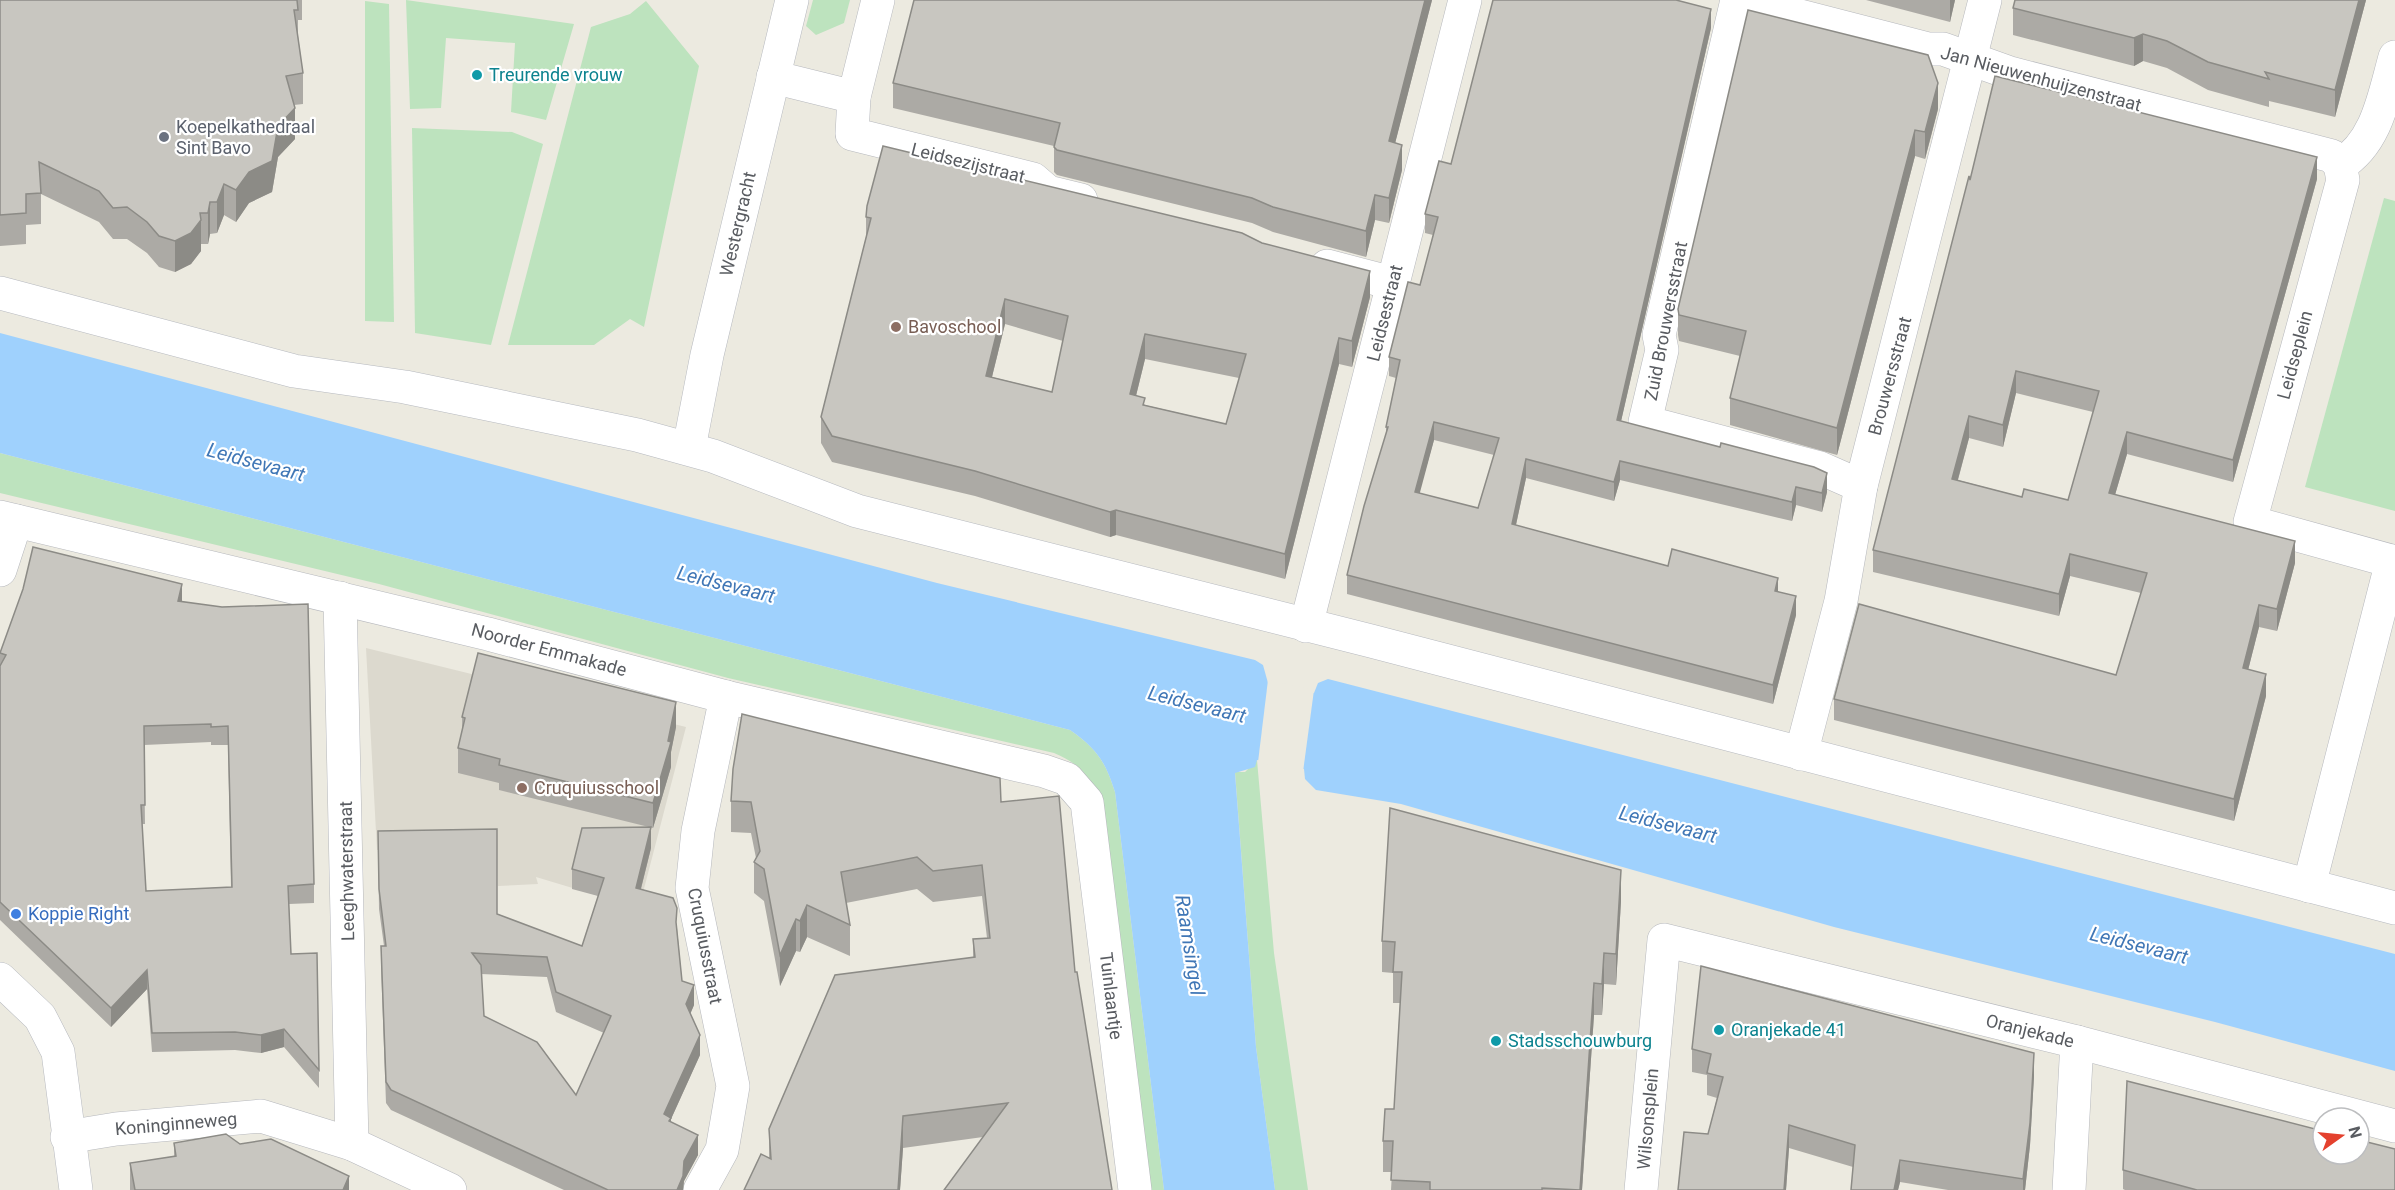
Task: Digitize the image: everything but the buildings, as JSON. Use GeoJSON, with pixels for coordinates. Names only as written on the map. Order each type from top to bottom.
{"type":"FeatureCollection","features":[{"type":"Feature","properties":{"kind":"street","name":"Westergracht"},"geometry":{"type":"LineString","coordinates":[[701,452],[707,355],[792,0]]}},
{"type":"Feature","properties":{"kind":"street"},"geometry":{"type":"LineString","coordinates":[[773,77],[854,97],[878,0]]}},
{"type":"Feature","properties":{"kind":"street","name":"Leidsestraat"},"geometry":{"type":"LineString","coordinates":[[1306,626],[1465,0]]}},
{"type":"Feature","properties":{"kind":"street","name":"Jan Nieuwenhuijzenstraat"},"geometry":{"type":"LineString","coordinates":[[1737,0],[1928,49],[1943,49],[2010,73],[2327,154],[2340,165]]}},
{"type":"Feature","properties":{"kind":"street","name":"Zuid Brouwersstraat"},"geometry":{"type":"LineString","coordinates":[[1737,0],[1659,335],[1662,350],[1645,422],[1820,468],[1861,486]]}},
{"type":"Feature","properties":{"kind":"street","name":"Brouwersstraat"},"geometry":{"type":"LineString","coordinates":[[1801,754],[1841,601],[1861,486],[1985,0]]}},
{"type":"Feature","properties":{"kind":"street"},"geometry":{"type":"LineString","coordinates":[[2340,165],[2350,159],[2375,126],[2395,57]]}},
{"type":"Feature","properties":{"kind":"street","name":"Leidsezijstraat"},"geometry":{"type":"LineString","coordinates":[[854,97],[852,134],[1033,179],[1048,192],[1115,208]]}},
{"type":"Feature","properties":{"kind":"street","name":"Leidseplein"},"geometry":{"type":"LineString","coordinates":[[2309,886],[2394,561],[2250,522],[2343,180],[2340,165]]}},
{"type":"Feature","properties":{"kind":"street"},"geometry":{"type":"LineString","coordinates":[[1301,259],[1392,283]]}},
{"type":"Feature","properties":{"kind":"street"},"geometry":{"type":"LineString","coordinates":[[0,293],[294,371],[480,401],[701,452],[856,511],[2395,909]]}},
{"type":"Feature","properties":{"kind":"street"},"geometry":{"type":"LineString","coordinates":[[0,570],[8,519]]}},
{"type":"Feature","properties":{"kind":"street","name":"Noorder Emmakade"},"geometry":{"type":"LineString","coordinates":[[8,519],[340,598],[726,697],[1044,771],[1067,779],[1087,801]]}},
{"type":"Feature","properties":{"kind":"street","name":"Leeghwaterstraat"},"geometry":{"type":"LineString","coordinates":[[340,598],[352,1144]]}},
{"type":"Feature","properties":{"kind":"street","name":"Cruquiusstraat"},"geometry":{"type":"LineString","coordinates":[[700,1190],[722,1150],[733,1086],[692,888],[698,831],[726,697]]}},
{"type":"Feature","properties":{"kind":"street","name":"Tuinlaantje"},"geometry":{"type":"LineString","coordinates":[[1087,801],[1135,1190]]}},
{"type":"Feature","properties":{"kind":"street","name":"Oranjekade"},"geometry":{"type":"LineString","coordinates":[[1664,940],[2077,1042],[2395,1126]]}},
{"type":"Feature","properties":{"kind":"street","name":"Wilsonsplein"},"geometry":{"type":"LineString","coordinates":[[1641,1190],[1664,940]]}},
{"type":"Feature","properties":{"kind":"street"},"geometry":{"type":"LineString","coordinates":[[0,979],[40,1017],[58,1052],[76,1190]]}},
{"type":"Feature","properties":{"kind":"street"},"geometry":{"type":"LineString","coordinates":[[2069,1190],[2077,1042]]}},
{"type":"Feature","properties":{"kind":"street","name":"Koninginneweg"},"geometry":{"type":"LineString","coordinates":[[68,1137],[116,1129],[261,1116],[352,1144],[450,1190]]}},
{"type":"Feature","properties":{"kind":"shaded area","name":"Cruquiusschool"},"geometry":{"type":"Polygon","coordinates":[[[366,648],[686,727],[639,908],[536,877],[538,884],[498,886],[497,849],[377,850],[366,648]]]}},
{"type":"Feature","properties":{"kind":"green space"},"geometry":{"type":"Polygon","coordinates":[[[406,0],[574,24],[546,120],[511,112],[515,43],[446,38],[441,108],[410,109],[406,0]]]}},
{"type":"Feature","properties":{"kind":"green space"},"geometry":{"type":"Polygon","coordinates":[[[813,0],[850,0],[844,23],[816,35],[806,26],[813,0]]]}},
{"type":"Feature","properties":{"kind":"green space"},"geometry":{"type":"Polygon","coordinates":[[[365,1],[389,4],[394,322],[365,321],[365,1]]]}},
{"type":"Feature","properties":{"kind":"green space"},"geometry":{"type":"Polygon","coordinates":[[[646,1],[699,66],[644,327],[630,319],[594,345],[508,345],[591,27],[630,14],[646,1]]]}},
{"type":"Feature","properties":{"kind":"green space"},"geometry":{"type":"Polygon","coordinates":[[[412,128],[512,132],[543,144],[491,345],[415,333],[412,128]]]}},
{"type":"Feature","properties":{"kind":"green space"},"geometry":{"type":"Polygon","coordinates":[[[2384,198],[2395,201],[2395,511],[2305,487],[2384,198]]]}},
{"type":"Feature","properties":{"kind":"green space"},"geometry":{"type":"Polygon","coordinates":[[[0,453],[1070,730],[1099,756],[1115,792],[1164,1190],[1151,1190],[1096,796],[1084,774],[1070,761],[1054,753],[728,678],[379,584],[0,493],[0,453]]]}},
{"type":"Feature","properties":{"kind":"green space"},"geometry":{"type":"Polygon","coordinates":[[[1257,760],[1274,953],[1308,1190],[1275,1190],[1256,1047],[1235,772],[1245,772],[1257,760]]]}},
{"type":"Feature","properties":{"kind":"water"},"geometry":{"type":"Polygon","coordinates":[[[0,333],[937,583],[1255,660],[1263,665],[1268,683],[1314,693],[1318,683],[1328,679],[2395,954],[2395,1071],[2215,1022],[1834,927],[1401,804],[1316,790],[1305,779],[1304,769],[1257,760],[1255,767],[1235,773],[1256,1047],[1275,1190],[1164,1190],[1115,792],[1099,756],[1070,730],[0,453],[0,333]]]}},
{"type":"Feature","properties":{"kind":"pier"},"geometry":{"type":"Polygon","coordinates":[[[1268,680],[1314,690],[1303,772],[1258,762],[1268,680]]]}},
{"type":"Feature","properties":{"kind":"place","name":"Treurende vrouw"},"geometry":{"type":"Point","coordinates":[477,75]}},
{"type":"Feature","properties":{"kind":"place","name":"Koepelkathedraal Sint Bavo"},"geometry":{"type":"Point","coordinates":[164,137]}},
{"type":"Feature","properties":{"kind":"place","name":"Bavoschool"},"geometry":{"type":"Point","coordinates":[896,327]}},
{"type":"Feature","properties":{"kind":"place","name":"Cruquiusschool"},"geometry":{"type":"Point","coordinates":[522,788]}},
{"type":"Feature","properties":{"kind":"place","name":"Koppie Right"},"geometry":{"type":"Point","coordinates":[16,914]}},
{"type":"Feature","properties":{"kind":"place","name":"Oranjekade 41"},"geometry":{"type":"Point","coordinates":[1719,1030]}},
{"type":"Feature","properties":{"kind":"place","name":"Stadsschouwburg"},"geometry":{"type":"Point","coordinates":[1496,1041]}},
{"type":"Feature","properties":{"kind":"water label","name":"Leidsevaart"},"geometry":{"type":"Point","coordinates":[256,462]}},
{"type":"Feature","properties":{"kind":"water label","name":"Leidsevaart"},"geometry":{"type":"Point","coordinates":[726,584]}},
{"type":"Feature","properties":{"kind":"water label","name":"Leidsevaart"},"geometry":{"type":"Point","coordinates":[1197,704]}},
{"type":"Feature","properties":{"kind":"water label","name":"Leidsevaart"},"geometry":{"type":"Point","coordinates":[1668,824]}},
{"type":"Feature","properties":{"kind":"water label","name":"Raamsingel"},"geometry":{"type":"Point","coordinates":[1190,945]}},
{"type":"Feature","properties":{"kind":"water label","name":"Leidsevaart"},"geometry":{"type":"Point","coordinates":[2139,945]}}]}
